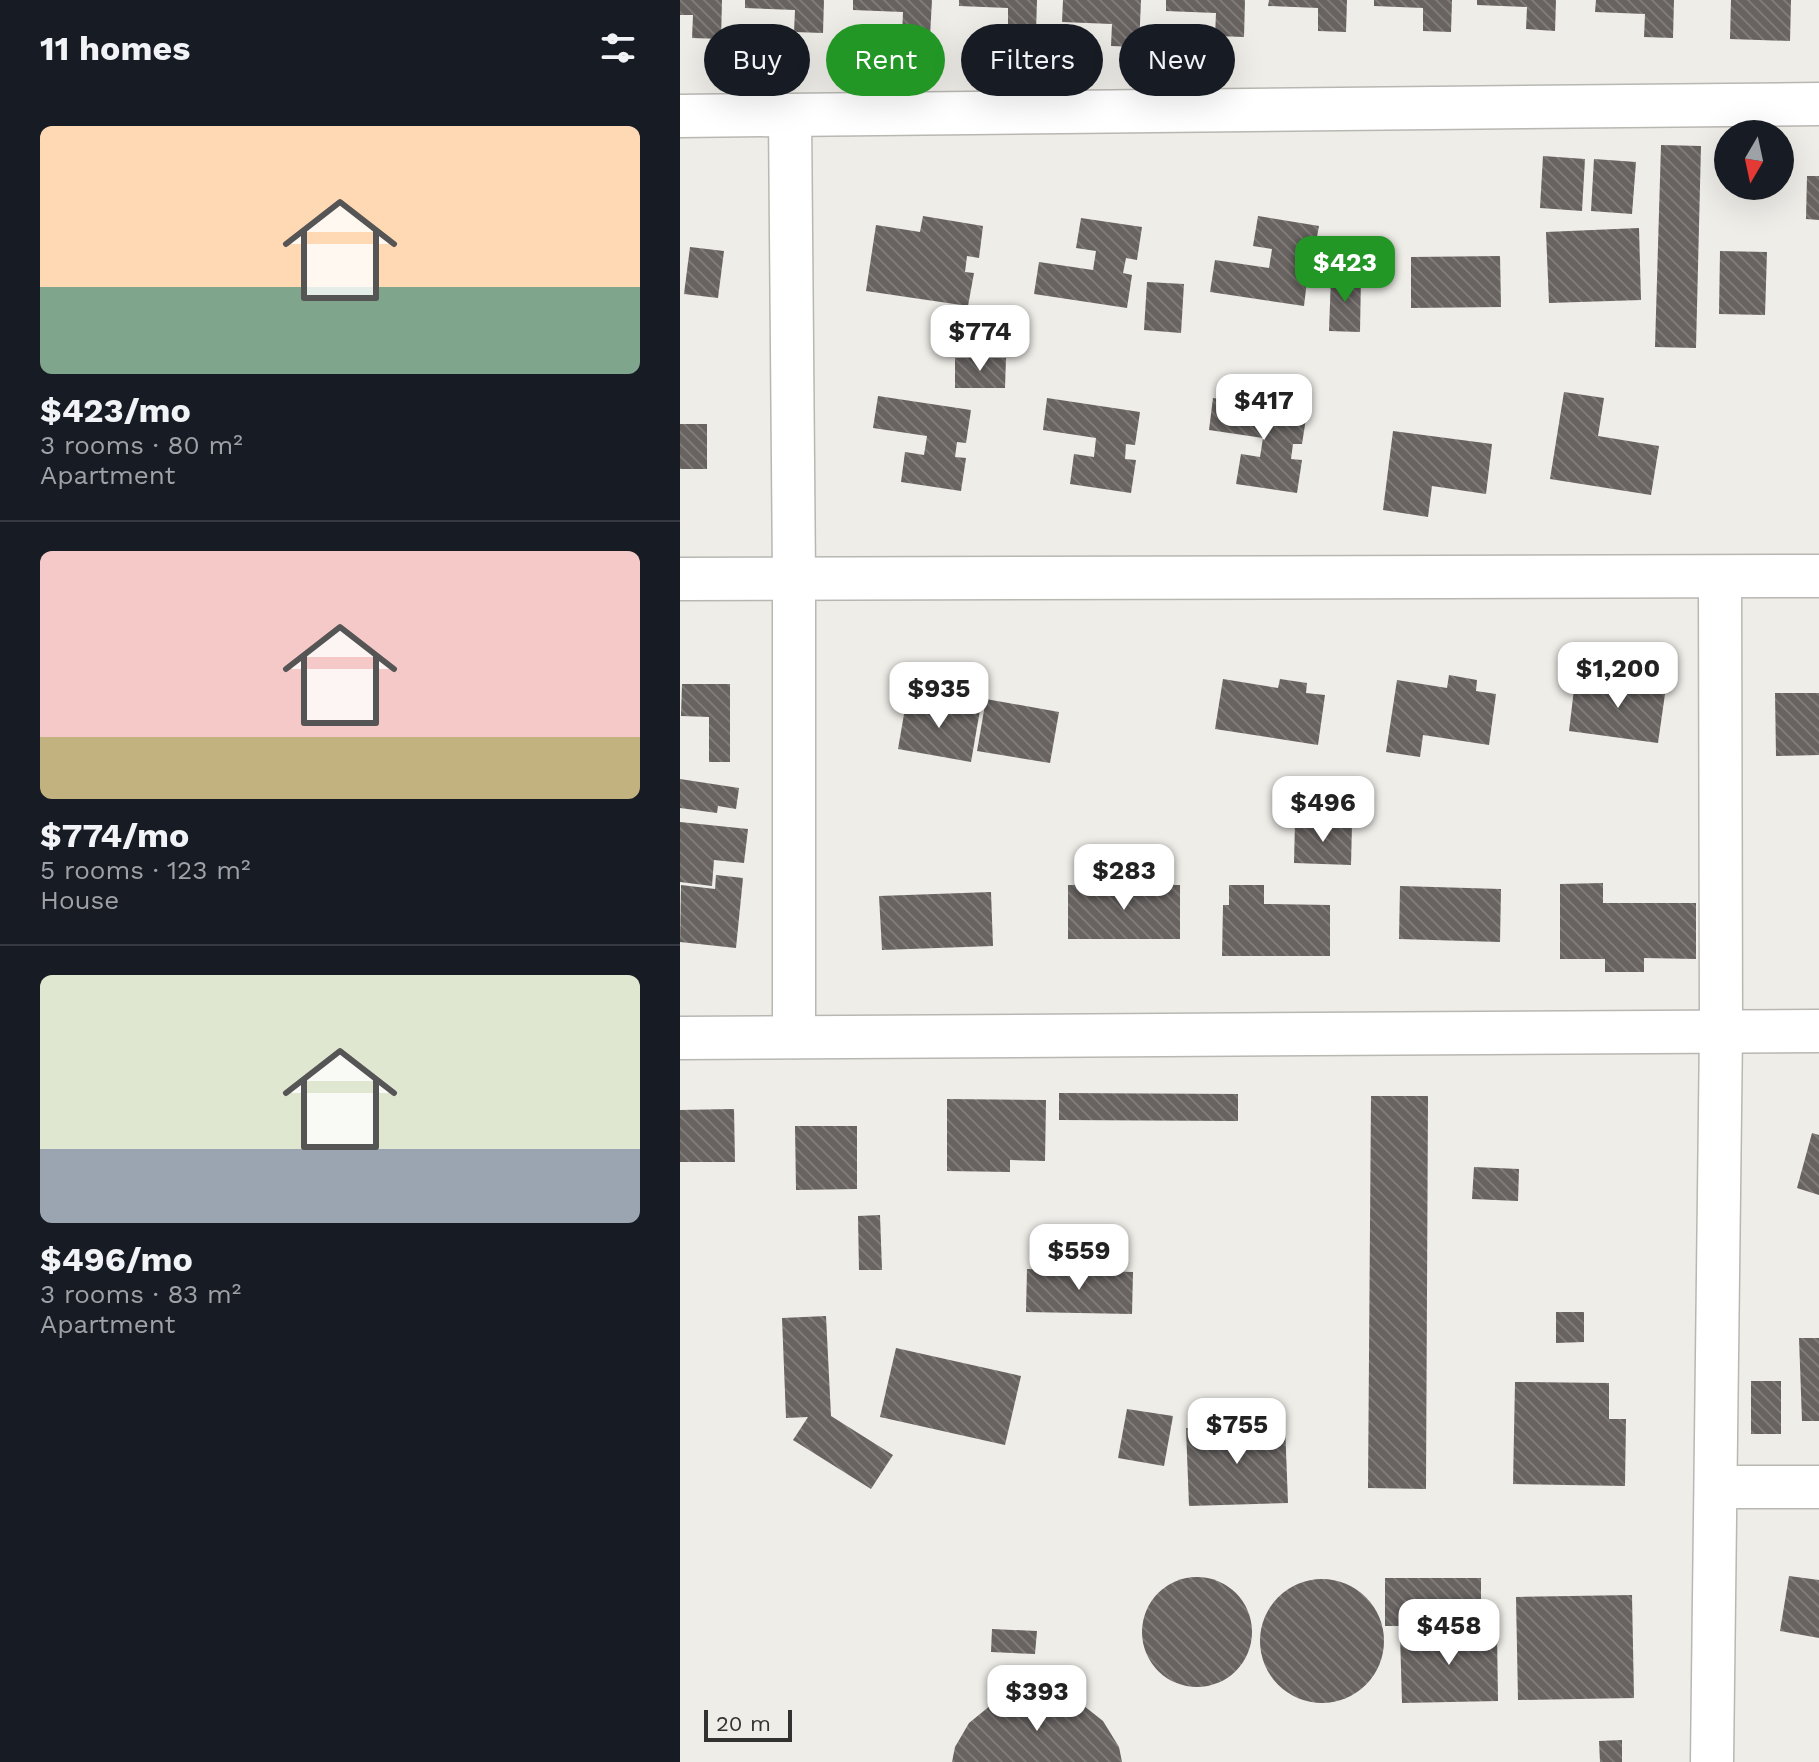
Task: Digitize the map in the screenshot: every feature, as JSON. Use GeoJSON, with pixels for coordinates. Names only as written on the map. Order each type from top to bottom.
{"type":"FeatureCollection","features":[{"type":"Feature","properties":{"kind":"street"},"geometry":{"type":"LineString","coordinates":[[680,116],[1819,104]]}},
{"type":"Feature","properties":{"kind":"street"},"geometry":{"type":"LineString","coordinates":[[790,116],[794,1037]]}},
{"type":"Feature","properties":{"kind":"street"},"geometry":{"type":"LineString","coordinates":[[680,579],[1819,576]]}},
{"type":"Feature","properties":{"kind":"street"},"geometry":{"type":"LineString","coordinates":[[1712,1762],[1721,1031],[1720,577]]}},
{"type":"Feature","properties":{"kind":"street"},"geometry":{"type":"LineString","coordinates":[[680,1038],[1819,1031]]}},
{"type":"Feature","properties":{"kind":"street"},"geometry":{"type":"LineString","coordinates":[[1716,1487],[1819,1487]]}},
{"type":"Feature","properties":{"kind":"building"},"geometry":{"type":"Polygon","coordinates":[[[680,0],[722,0],[721,24],[704,24],[704,38],[692,38],[693,15],[680,15],[680,0]]]}},
{"type":"Feature","properties":{"kind":"building"},"geometry":{"type":"Polygon","coordinates":[[[745,0],[824,0],[823,33],[810,33],[810,24],[794,24],[795,10],[745,8],[745,0]]]}},
{"type":"Feature","properties":{"kind":"building"},"geometry":{"type":"Polygon","coordinates":[[[853,0],[932,0],[931,24],[902,24],[903,12],[853,10],[853,0]]]}},
{"type":"Feature","properties":{"kind":"building"},"geometry":{"type":"Polygon","coordinates":[[[959,0],[1037,0],[1036,24],[1008,24],[1008,8],[959,6],[959,0]]]}},
{"type":"Feature","properties":{"kind":"building"},"geometry":{"type":"Polygon","coordinates":[[[1063,0],[1141,0],[1140,24],[1119,24],[1119,46],[1111,46],[1112,24],[1062,22],[1063,0]]]}},
{"type":"Feature","properties":{"kind":"building"},"geometry":{"type":"Polygon","coordinates":[[[1166,0],[1245,0],[1244,37],[1235,37],[1235,24],[1216,24],[1216,13],[1166,11],[1166,0]]]}},
{"type":"Feature","properties":{"kind":"building"},"geometry":{"type":"Polygon","coordinates":[[[1269,0],[1347,0],[1346,32],[1318,31],[1318,8],[1268,6],[1269,0]]]}},
{"type":"Feature","properties":{"kind":"building"},"geometry":{"type":"Polygon","coordinates":[[[1374,0],[1452,0],[1451,32],[1423,31],[1423,8],[1374,6],[1374,0]]]}},
{"type":"Feature","properties":{"kind":"building"},"geometry":{"type":"Polygon","coordinates":[[[1477,0],[1556,0],[1555,31],[1526,29],[1527,7],[1477,5],[1477,0]]]}},
{"type":"Feature","properties":{"kind":"building"},"geometry":{"type":"Polygon","coordinates":[[[1596,0],[1674,0],[1673,38],[1644,37],[1645,14],[1595,12],[1596,0]]]}},
{"type":"Feature","properties":{"kind":"building"},"geometry":{"type":"Polygon","coordinates":[[[1731,0],[1791,0],[1790,41],[1730,39],[1731,0]]]}},
{"type":"Feature","properties":{"kind":"building"},"geometry":{"type":"Polygon","coordinates":[[[1661,145],[1701,146],[1696,348],[1655,347],[1661,145]]]}},
{"type":"Feature","properties":{"kind":"building"},"geometry":{"type":"Polygon","coordinates":[[[1543,156],[1585,159],[1582,211],[1540,208],[1543,156]]]}},
{"type":"Feature","properties":{"kind":"building"},"geometry":{"type":"Polygon","coordinates":[[[1594,159],[1636,162],[1632,214],[1591,211],[1594,159]]]}},
{"type":"Feature","properties":{"kind":"building"},"geometry":{"type":"Polygon","coordinates":[[[1807,176],[1819,176],[1819,220],[1806,219],[1807,176]]]}},
{"type":"Feature","properties":{"kind":"building"},"geometry":{"type":"Polygon","coordinates":[[[923,216],[983,226],[979,258],[967,256],[965,272],[974,273],[968,306],[866,291],[876,225],[920,232],[923,216]]]}},
{"type":"Feature","properties":{"kind":"building"},"geometry":{"type":"Polygon","coordinates":[[[1258,216],[1319,226],[1313,258],[1302,256],[1300,272],[1308,273],[1304,306],[1210,292],[1215,260],[1269,268],[1272,249],[1253,246],[1258,216]]]}},
{"type":"Feature","properties":{"kind":"building"},"geometry":{"type":"Polygon","coordinates":[[[1081,218],[1142,227],[1137,260],[1126,258],[1123,273],[1132,275],[1127,308],[1034,294],[1039,262],[1093,270],[1096,251],[1076,248],[1081,218]]]}},
{"type":"Feature","properties":{"kind":"building"},"geometry":{"type":"Polygon","coordinates":[[[1639,228],[1641,300],[1549,303],[1546,232],[1639,228]]]}},
{"type":"Feature","properties":{"kind":"building"},"geometry":{"type":"Polygon","coordinates":[[[690,247],[724,251],[718,298],[684,294],[690,247]]]}},
{"type":"Feature","properties":{"kind":"building"},"geometry":{"type":"Polygon","coordinates":[[[1720,251],[1767,252],[1765,315],[1719,314],[1720,251]]]}},
{"type":"Feature","properties":{"kind":"building"},"geometry":{"type":"Polygon","coordinates":[[[1500,256],[1501,307],[1411,308],[1411,257],[1500,256]]]}},
{"type":"Feature","properties":{"kind":"building"},"geometry":{"type":"Polygon","coordinates":[[[1331,276],[1361,276],[1360,332],[1329,331],[1331,276]]]}},
{"type":"Feature","properties":{"kind":"building"},"geometry":{"type":"Polygon","coordinates":[[[1147,282],[1184,284],[1181,333],[1144,330],[1147,282]]]}},
{"type":"Feature","properties":{"kind":"building"},"geometry":{"type":"Polygon","coordinates":[[[955,315],[1005,315],[1005,345],[955,344],[955,315]]]}},
{"type":"Feature","properties":{"kind":"building"},"geometry":{"type":"Polygon","coordinates":[[[955,358],[1006,358],[1005,388],[955,388],[955,358]]]}},
{"type":"Feature","properties":{"kind":"building"},"geometry":{"type":"Polygon","coordinates":[[[1564,392],[1604,398],[1598,436],[1659,446],[1651,495],[1550,479],[1564,392]]]}},
{"type":"Feature","properties":{"kind":"building"},"geometry":{"type":"Polygon","coordinates":[[[878,396],[971,410],[966,443],[957,442],[955,457],[966,458],[961,491],[901,482],[905,452],[924,455],[927,436],[873,428],[878,396]]]}},
{"type":"Feature","properties":{"kind":"building"},"geometry":{"type":"Polygon","coordinates":[[[1047,398],[1140,412],[1135,445],[1126,444],[1125,459],[1136,460],[1131,493],[1070,484],[1074,454],[1094,457],[1096,438],[1043,430],[1047,398]]]}},
{"type":"Feature","properties":{"kind":"building"},"geometry":{"type":"Polygon","coordinates":[[[1213,398],[1307,412],[1302,444],[1293,444],[1291,459],[1302,460],[1297,493],[1236,484],[1241,454],[1260,457],[1263,438],[1209,430],[1213,398]]]}},
{"type":"Feature","properties":{"kind":"building"},"geometry":{"type":"Polygon","coordinates":[[[680,424],[707,424],[707,469],[680,469],[680,424]]]}},
{"type":"Feature","properties":{"kind":"building"},"geometry":{"type":"Polygon","coordinates":[[[1393,431],[1492,444],[1486,494],[1432,486],[1428,517],[1383,510],[1393,431]]]}},
{"type":"Feature","properties":{"kind":"building"},"geometry":{"type":"Polygon","coordinates":[[[1449,675],[1477,680],[1476,691],[1496,694],[1489,745],[1423,735],[1420,757],[1386,752],[1397,680],[1447,688],[1449,675]]]}},
{"type":"Feature","properties":{"kind":"building"},"geometry":{"type":"Polygon","coordinates":[[[1618,675],[1647,679],[1645,691],[1665,694],[1658,743],[1569,731],[1575,681],[1616,687],[1618,675]]]}},
{"type":"Feature","properties":{"kind":"building"},"geometry":{"type":"Polygon","coordinates":[[[1223,679],[1278,688],[1280,679],[1307,683],[1306,693],[1325,695],[1318,745],[1215,729],[1223,679]]]}},
{"type":"Feature","properties":{"kind":"building"},"geometry":{"type":"Polygon","coordinates":[[[682,684],[730,684],[730,762],[709,762],[709,717],[681,716],[682,684]]]}},
{"type":"Feature","properties":{"kind":"building"},"geometry":{"type":"Polygon","coordinates":[[[1775,693],[1819,693],[1819,755],[1776,756],[1775,693]]]}},
{"type":"Feature","properties":{"kind":"building"},"geometry":{"type":"Polygon","coordinates":[[[907,697],[980,710],[971,762],[898,749],[907,697]]]}},
{"type":"Feature","properties":{"kind":"building"},"geometry":{"type":"Polygon","coordinates":[[[986,699],[1059,712],[1050,763],[977,751],[986,699]]]}},
{"type":"Feature","properties":{"kind":"building"},"geometry":{"type":"Polygon","coordinates":[[[680,779],[739,788],[736,809],[718,806],[717,813],[680,808],[680,779]]]}},
{"type":"Feature","properties":{"kind":"building"},"geometry":{"type":"Polygon","coordinates":[[[680,822],[748,829],[744,863],[714,860],[712,886],[680,882],[680,822]]]}},
{"type":"Feature","properties":{"kind":"building"},"geometry":{"type":"Polygon","coordinates":[[[1295,822],[1352,824],[1351,865],[1294,863],[1295,822]]]}},
{"type":"Feature","properties":{"kind":"building"},"geometry":{"type":"Polygon","coordinates":[[[716,875],[743,878],[736,948],[680,942],[681,885],[715,889],[716,875]]]}},
{"type":"Feature","properties":{"kind":"building"},"geometry":{"type":"Polygon","coordinates":[[[1603,883],[1603,903],[1696,903],[1696,959],[1644,958],[1644,972],[1605,972],[1605,959],[1560,959],[1560,884],[1603,883]]]}},
{"type":"Feature","properties":{"kind":"building"},"geometry":{"type":"Polygon","coordinates":[[[1068,885],[1180,885],[1180,939],[1068,939],[1068,885]]]}},
{"type":"Feature","properties":{"kind":"building"},"geometry":{"type":"Polygon","coordinates":[[[1229,885],[1264,885],[1264,904],[1330,905],[1330,956],[1222,956],[1223,905],[1229,905],[1229,885]]]}},
{"type":"Feature","properties":{"kind":"building"},"geometry":{"type":"Polygon","coordinates":[[[1400,886],[1501,889],[1500,942],[1399,939],[1400,886]]]}},
{"type":"Feature","properties":{"kind":"building"},"geometry":{"type":"Polygon","coordinates":[[[991,892],[993,946],[882,950],[879,896],[991,892]]]}},
{"type":"Feature","properties":{"kind":"building"},"geometry":{"type":"Polygon","coordinates":[[[1059,1093],[1238,1094],[1238,1121],[1059,1120],[1059,1093]]]}},
{"type":"Feature","properties":{"kind":"building"},"geometry":{"type":"Polygon","coordinates":[[[1371,1096],[1428,1096],[1426,1489],[1368,1488],[1371,1096]]]}},
{"type":"Feature","properties":{"kind":"building"},"geometry":{"type":"Polygon","coordinates":[[[947,1099],[1046,1100],[1045,1161],[1010,1160],[1010,1172],[947,1171],[947,1099]]]}},
{"type":"Feature","properties":{"kind":"building"},"geometry":{"type":"Polygon","coordinates":[[[734,1109],[735,1162],[680,1162],[680,1110],[734,1109]]]}},
{"type":"Feature","properties":{"kind":"building"},"geometry":{"type":"Polygon","coordinates":[[[795,1126],[857,1126],[857,1189],[796,1190],[795,1126]]]}},
{"type":"Feature","properties":{"kind":"building"},"geometry":{"type":"Polygon","coordinates":[[[1812,1133],[1819,1135],[1819,1195],[1797,1188],[1812,1133]]]}},
{"type":"Feature","properties":{"kind":"building"},"geometry":{"type":"Polygon","coordinates":[[[1474,1167],[1519,1169],[1518,1201],[1472,1199],[1474,1167]]]}},
{"type":"Feature","properties":{"kind":"building"},"geometry":{"type":"Polygon","coordinates":[[[880,1215],[882,1270],[859,1270],[858,1216],[880,1215]]]}},
{"type":"Feature","properties":{"kind":"building"},"geometry":{"type":"Polygon","coordinates":[[[1027,1269],[1133,1272],[1132,1314],[1026,1312],[1027,1269]]]}},
{"type":"Feature","properties":{"kind":"building"},"geometry":{"type":"Polygon","coordinates":[[[1556,1312],[1584,1312],[1584,1342],[1556,1343],[1556,1312]]]}},
{"type":"Feature","properties":{"kind":"building"},"geometry":{"type":"Polygon","coordinates":[[[826,1316],[831,1416],[893,1455],[871,1489],[793,1440],[808,1417],[786,1418],[782,1318],[826,1316]]]}},
{"type":"Feature","properties":{"kind":"building"},"geometry":{"type":"Polygon","coordinates":[[[1799,1338],[1819,1338],[1819,1421],[1802,1421],[1799,1338]]]}},
{"type":"Feature","properties":{"kind":"building"},"geometry":{"type":"Polygon","coordinates":[[[896,1348],[1021,1376],[1005,1445],[880,1417],[896,1348]]]}},
{"type":"Feature","properties":{"kind":"building"},"geometry":{"type":"Polygon","coordinates":[[[1751,1381],[1781,1381],[1781,1434],[1751,1434],[1751,1381]]]}},
{"type":"Feature","properties":{"kind":"building"},"geometry":{"type":"Polygon","coordinates":[[[1515,1382],[1609,1383],[1609,1419],[1626,1419],[1625,1486],[1513,1484],[1515,1382]]]}},
{"type":"Feature","properties":{"kind":"building"},"geometry":{"type":"Polygon","coordinates":[[[1127,1409],[1173,1416],[1164,1466],[1118,1458],[1127,1409]]]}},
{"type":"Feature","properties":{"kind":"building"},"geometry":{"type":"Polygon","coordinates":[[[1285,1425],[1288,1503],[1189,1506],[1186,1428],[1285,1425]]]}},
{"type":"Feature","properties":{"kind":"building"},"geometry":{"type":"Polygon","coordinates":[[[1789,1576],[1819,1580],[1819,1638],[1780,1631],[1789,1576]]]}},
{"type":"Feature","properties":{"kind":"building"},"geometry":{"type":"Polygon","coordinates":[[[1197,1577],[1218,1581],[1236,1593],[1248,1611],[1252,1632],[1248,1653],[1236,1671],[1218,1683],[1197,1687],[1176,1683],[1158,1671],[1146,1653],[1142,1632],[1146,1611],[1158,1593],[1176,1581],[1197,1577]]]}},
{"type":"Feature","properties":{"kind":"building"},"geometry":{"type":"Polygon","coordinates":[[[1385,1578],[1481,1578],[1481,1626],[1385,1626],[1385,1578]]]}},
{"type":"Feature","properties":{"kind":"building"},"geometry":{"type":"Polygon","coordinates":[[[1322,1579],[1346,1584],[1366,1597],[1379,1617],[1384,1641],[1379,1665],[1366,1685],[1346,1698],[1322,1703],[1298,1698],[1278,1685],[1265,1665],[1260,1641],[1265,1617],[1278,1597],[1298,1584],[1322,1579]]]}},
{"type":"Feature","properties":{"kind":"building"},"geometry":{"type":"Polygon","coordinates":[[[1632,1595],[1634,1698],[1518,1700],[1516,1597],[1632,1595]]]}},
{"type":"Feature","properties":{"kind":"building"},"geometry":{"type":"Polygon","coordinates":[[[992,1629],[1037,1631],[1035,1654],[991,1652],[992,1629]]]}},
{"type":"Feature","properties":{"kind":"building"},"geometry":{"type":"Polygon","coordinates":[[[1497,1632],[1498,1701],[1402,1703],[1400,1634],[1497,1632]]]}},
{"type":"Feature","properties":{"kind":"building"},"geometry":{"type":"Polygon","coordinates":[[[1050,1692],[1079,1702],[1103,1721],[1119,1747],[1122,1762],[952,1762],[955,1747],[969,1723],[991,1705],[1019,1694],[1050,1692]]]}},
{"type":"Feature","properties":{"kind":"building"},"geometry":{"type":"Polygon","coordinates":[[[1622,1740],[1622,1762],[1600,1762],[1599,1741],[1622,1740]]]}}]}
